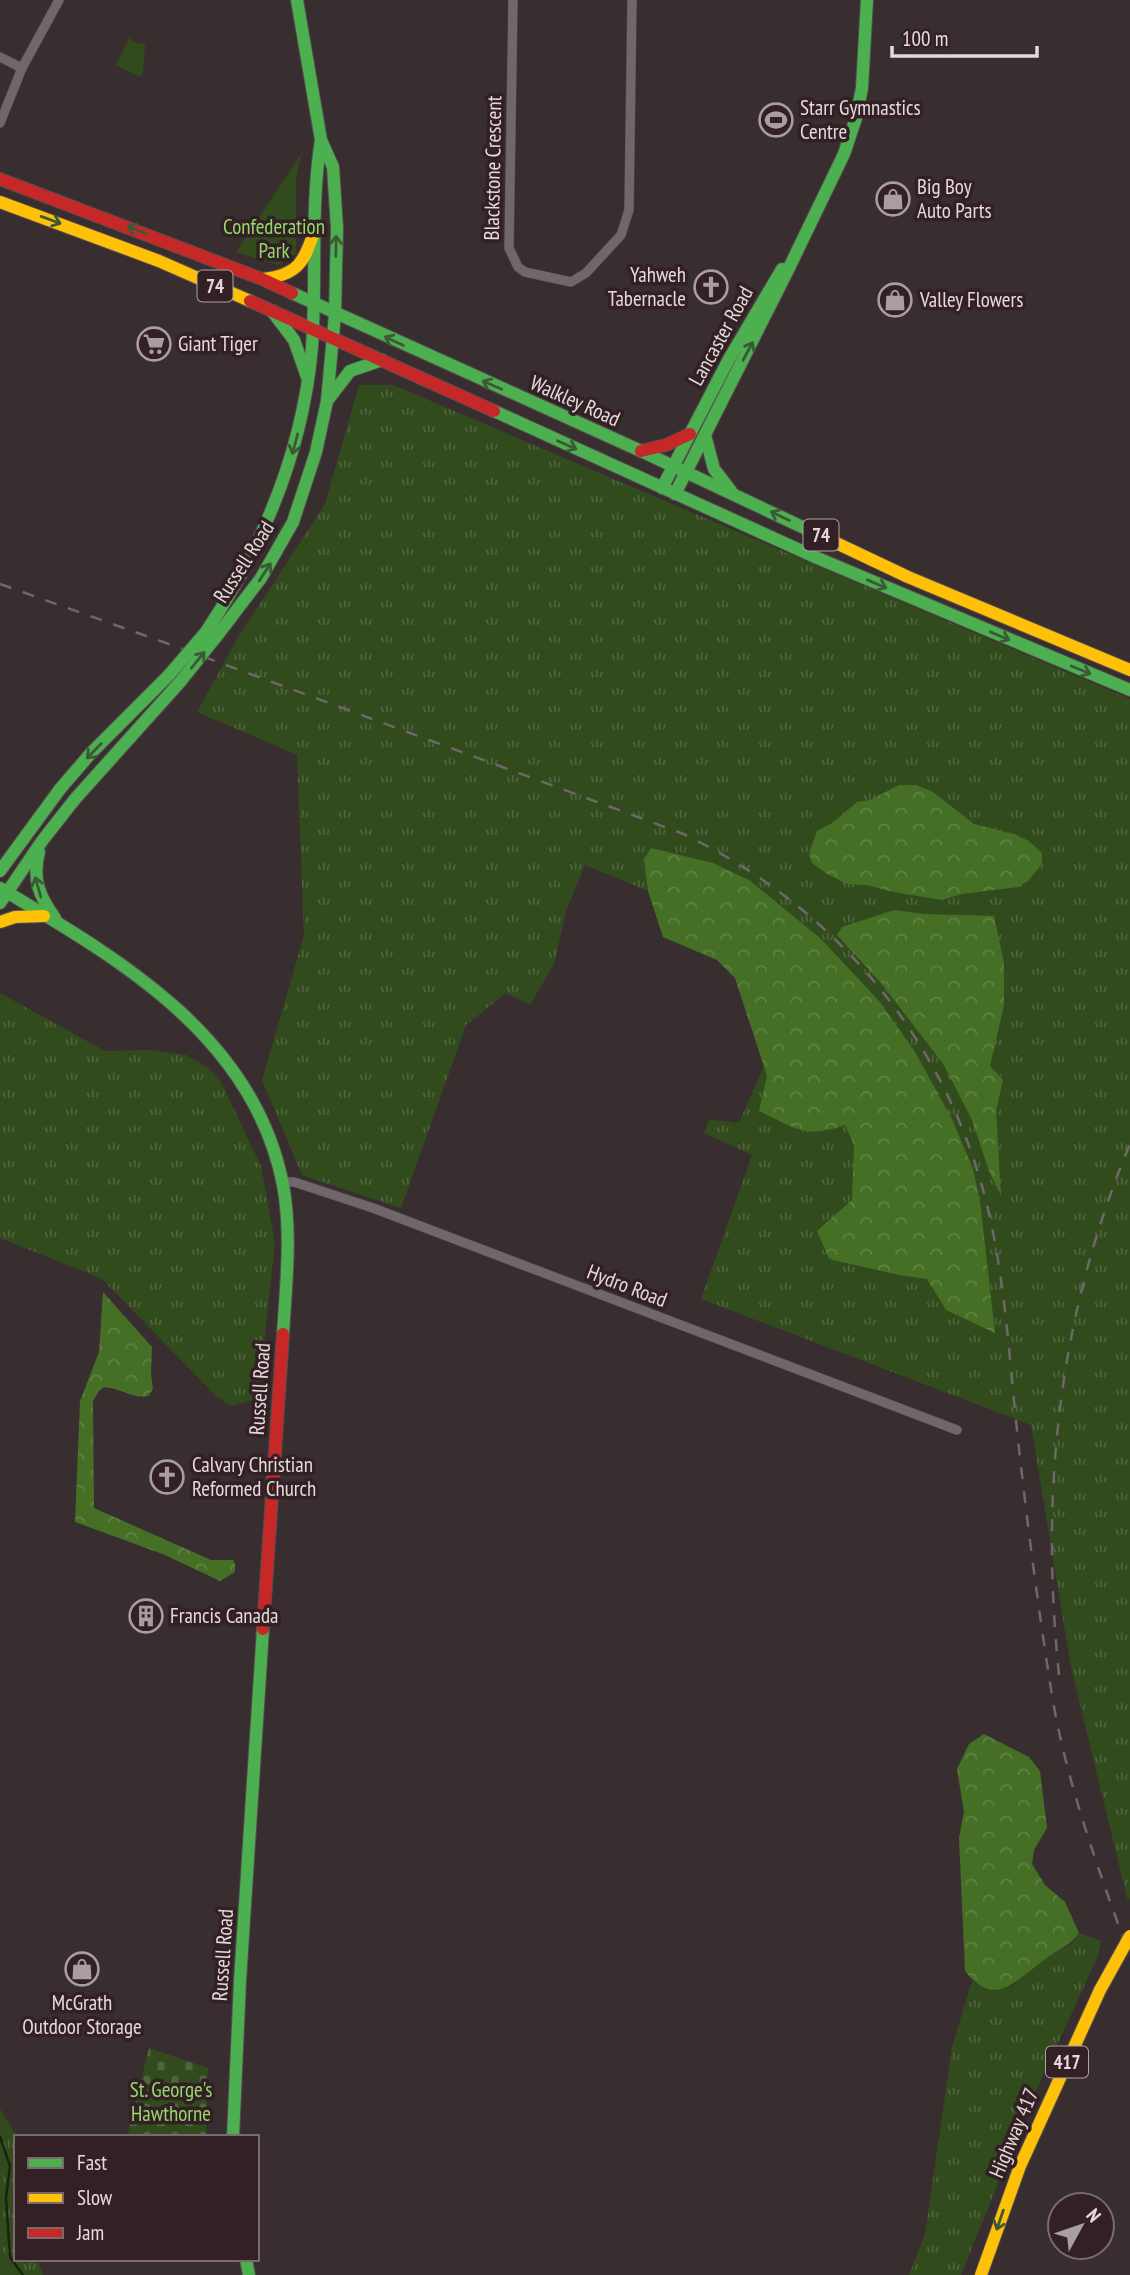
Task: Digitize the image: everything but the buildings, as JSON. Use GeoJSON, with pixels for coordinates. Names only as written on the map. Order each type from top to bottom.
{"type":"FeatureCollection","features":[{"type":"Feature","properties":{"kind":"main road","name":"Russell Road"},"geometry":{"type":"LineString","coordinates":[[233,2135],[240,1981],[285,1301],[287,1213],[283,1182],[274,1147],[259,1111],[216,1046],[186,1014],[157,990],[45,916],[2,895],[41,842],[174,678],[261,579],[285,538],[310,472],[327,401],[335,314],[337,228],[332,167],[321,139],[297,0]]}},
{"type":"Feature","properties":{"kind":"main road","name":"Lancaster Road"},"geometry":{"type":"LineString","coordinates":[[675,494],[844,152],[860,101],[866,59],[867,0]]}},
{"type":"Feature","properties":{"kind":"main road","name":"Russell Road"},"geometry":{"type":"LineString","coordinates":[[211,635],[270,522],[303,412],[313,328],[316,168],[321,139]]}},
{"type":"Feature","properties":{"kind":"main road","name":"Walkley Road"},"geometry":{"type":"LineString","coordinates":[[0,179],[262,279],[642,451],[908,577],[1130,670]]}},
{"type":"Feature","properties":{"kind":"main road","name":"Walkley Road"},"geometry":{"type":"LineString","coordinates":[[0,202],[159,261],[333,337],[675,494],[1130,690]]}},
{"type":"Feature","properties":{"kind":"main road"},"geometry":{"type":"LineString","coordinates":[[262,279],[293,273],[306,256],[314,232]]}},
{"type":"Feature","properties":{"kind":"main road","name":"Lancaster Road"},"geometry":{"type":"LineString","coordinates":[[662,488],[729,359],[776,288]]}},
{"type":"Feature","properties":{"kind":"main road"},"geometry":{"type":"LineString","coordinates":[[271,310],[294,340],[307,377]]}},
{"type":"Feature","properties":{"kind":"main road"},"geometry":{"type":"LineString","coordinates":[[327,401],[350,371],[382,360]]}},
{"type":"Feature","properties":{"kind":"main road"},"geometry":{"type":"LineString","coordinates":[[642,451],[666,445],[690,434]]}},
{"type":"Feature","properties":{"kind":"main road"},"geometry":{"type":"LineString","coordinates":[[705,435],[714,469],[734,494]]}},
{"type":"Feature","properties":{"kind":"main road","name":"Russell Road"},"geometry":{"type":"LineString","coordinates":[[0,871],[91,753],[174,678]]}},
{"type":"Feature","properties":{"kind":"main road"},"geometry":{"type":"LineString","coordinates":[[41,842],[35,868],[35,885],[40,898],[62,927]]}},
{"type":"Feature","properties":{"kind":"main road"},"geometry":{"type":"LineString","coordinates":[[0,856],[19,845]]}},
{"type":"Feature","properties":{"kind":"main road"},"geometry":{"type":"LineString","coordinates":[[0,922],[15,917],[45,916]]}},
{"type":"Feature","properties":{"kind":"main road","name":"Highway 417"},"geometry":{"type":"LineString","coordinates":[[981,2275],[1023,2159],[1100,1990],[1130,1936]]}},
{"type":"Feature","properties":{"kind":"street"},"geometry":{"type":"LineString","coordinates":[[0,123],[22,68],[59,0]]}},
{"type":"Feature","properties":{"kind":"street","name":"Blackstone Crescent"},"geometry":{"type":"LineString","coordinates":[[513,0],[509,248],[518,267],[526,272],[566,282],[586,273],[621,235],[629,210],[632,0]]}},
{"type":"Feature","properties":{"kind":"street"},"geometry":{"type":"LineString","coordinates":[[0,57],[22,68]]}},
{"type":"Feature","properties":{"kind":"street","name":"Hydro Road"},"geometry":{"type":"LineString","coordinates":[[283,1182],[294,1182],[373,1208],[957,1430]]}},
{"type":"Feature","properties":{"kind":"green space"},"geometry":{"type":"Polygon","coordinates":[[[129,38],[136,43],[145,44],[143,73],[140,77],[116,65],[129,38]]]}},
{"type":"Feature","properties":{"kind":"green space","name":"Confederation Park"},"geometry":{"type":"Polygon","coordinates":[[[301,154],[296,180],[296,254],[278,265],[236,252],[301,154]]]}},
{"type":"Feature","properties":{"kind":"green space"},"geometry":{"type":"Polygon","coordinates":[[[359,385],[393,385],[1130,699],[1128,1902],[1071,1667],[1031,1425],[701,1299],[752,1155],[704,1133],[709,1119],[739,1123],[765,1063],[735,978],[717,960],[663,937],[648,891],[585,865],[566,911],[554,964],[530,1005],[506,993],[466,1025],[401,1208],[302,1175],[262,1080],[304,935],[297,755],[197,712],[237,639],[325,504],[359,385]]]}},
{"type":"Feature","properties":{"kind":"green space"},"geometry":{"type":"Polygon","coordinates":[[[899,785],[916,785],[933,792],[974,824],[1014,834],[1029,841],[1042,853],[1042,864],[1028,881],[1018,887],[962,894],[942,900],[867,885],[847,884],[812,863],[809,854],[817,831],[832,823],[857,802],[870,800],[899,785]]]}},
{"type":"Feature","properties":{"kind":"green space"},"geometry":{"type":"Polygon","coordinates":[[[651,848],[713,863],[749,880],[820,938],[880,1002],[915,1052],[952,1119],[973,1169],[980,1201],[995,1333],[946,1310],[927,1279],[829,1259],[817,1231],[852,1200],[854,1145],[845,1125],[820,1131],[800,1130],[759,1111],[767,1076],[735,978],[717,960],[663,937],[648,891],[644,859],[651,848]]]}},
{"type":"Feature","properties":{"kind":"green space"},"geometry":{"type":"Polygon","coordinates":[[[894,910],[924,914],[994,916],[1004,963],[1004,1005],[990,1066],[1003,1080],[996,1111],[1001,1196],[989,1171],[972,1120],[944,1065],[881,983],[837,935],[842,927],[894,910]]]}},
{"type":"Feature","properties":{"kind":"green space"},"geometry":{"type":"Polygon","coordinates":[[[0,993],[105,1051],[150,1050],[186,1055],[207,1067],[220,1080],[261,1166],[275,1243],[258,1398],[232,1406],[217,1397],[102,1279],[0,1238],[0,993]]]}},
{"type":"Feature","properties":{"kind":"green space"},"geometry":{"type":"Polygon","coordinates":[[[103,1292],[152,1347],[153,1389],[148,1396],[142,1397],[104,1387],[93,1401],[94,1508],[211,1560],[233,1560],[235,1572],[220,1581],[165,1555],[75,1522],[80,1401],[99,1352],[103,1292]]]}},
{"type":"Feature","properties":{"kind":"green space"},"geometry":{"type":"Polygon","coordinates":[[[984,1734],[1029,1757],[1040,1771],[1047,1828],[1034,1850],[1032,1864],[1045,1885],[1065,1902],[1079,1933],[1067,1945],[1015,1982],[996,1989],[986,1988],[965,1971],[959,1838],[964,1812],[957,1769],[969,1744],[984,1734]]]}},
{"type":"Feature","properties":{"kind":"green space"},"geometry":{"type":"Polygon","coordinates":[[[1079,1933],[1101,1941],[1098,1956],[1033,2097],[961,2275],[909,2275],[925,2234],[952,2047],[972,1981],[981,1986],[1012,1986],[1047,1957],[1070,1945],[1079,1933]]]}},
{"type":"Feature","properties":{"kind":"green space","name":"St. George's Hawthorne"},"geometry":{"type":"Polygon","coordinates":[[[149,2048],[208,2068],[206,2135],[127,2135],[149,2048]]]}},
{"type":"Feature","properties":{"kind":"green space"},"geometry":{"type":"Polygon","coordinates":[[[0,2109],[16,2135],[14,2261],[38,2261],[43,2275],[0,2275],[0,2109]]]}},
{"type":"Feature","properties":{"kind":"waterway"},"geometry":{"type":"LineString","coordinates":[[0,2137],[10,2166],[6,2198],[10,2257],[23,2275]]}},
{"type":"Feature","properties":{"kind":"railway"},"geometry":{"type":"LineString","coordinates":[[0,584],[681,833],[737,863],[789,899],[836,940],[878,986],[914,1036],[945,1090],[970,1148],[988,1209],[1003,1291],[1028,1525],[1056,1718],[1083,1822],[1130,1957]]}},
{"type":"Feature","properties":{"kind":"railway"},"geometry":{"type":"LineString","coordinates":[[1059,1675],[1052,1539],[1060,1405],[1086,1274],[1105,1209],[1130,1144]]}},
{"type":"Feature","properties":{"kind":"traffic: fast"},"geometry":{"type":"LineString","coordinates":[[216,637],[261,578],[293,522],[316,452],[327,401],[335,314],[337,228],[333,167],[321,140],[297,0]]}},
{"type":"Feature","properties":{"kind":"traffic: fast"},"geometry":{"type":"LineString","coordinates":[[675,494],[844,154],[856,118],[862,88],[867,0]]}},
{"type":"Feature","properties":{"kind":"traffic: fast"},"geometry":{"type":"LineString","coordinates":[[206,632],[227,599],[262,531],[290,460],[300,423],[312,347],[316,192],[321,140]]}},
{"type":"Feature","properties":{"kind":"traffic: fast"},"geometry":{"type":"LineString","coordinates":[[662,488],[729,359],[782,269]]}},
{"type":"Feature","properties":{"kind":"traffic: fast"},"geometry":{"type":"LineString","coordinates":[[292,293],[832,541]]}},
{"type":"Feature","properties":{"kind":"traffic: fast"},"geometry":{"type":"LineString","coordinates":[[272,311],[294,340],[307,377]]}},
{"type":"Feature","properties":{"kind":"traffic: fast"},"geometry":{"type":"LineString","coordinates":[[327,401],[350,371],[382,360]]}},
{"type":"Feature","properties":{"kind":"traffic: fast"},"geometry":{"type":"LineString","coordinates":[[494,411],[815,557],[1130,690]]}},
{"type":"Feature","properties":{"kind":"traffic: fast"},"geometry":{"type":"LineString","coordinates":[[705,435],[714,469],[731,491]]}},
{"type":"Feature","properties":{"kind":"traffic: fast"},"geometry":{"type":"LineString","coordinates":[[169,675],[206,632]]}},
{"type":"Feature","properties":{"kind":"traffic: fast"},"geometry":{"type":"LineString","coordinates":[[180,682],[216,637]]}},
{"type":"Feature","properties":{"kind":"traffic: fast"},"geometry":{"type":"LineString","coordinates":[[0,871],[60,789],[91,753],[169,675]]}},
{"type":"Feature","properties":{"kind":"traffic: fast"},"geometry":{"type":"LineString","coordinates":[[0,903],[42,841],[75,799],[180,682]]}},
{"type":"Feature","properties":{"kind":"traffic: fast"},"geometry":{"type":"LineString","coordinates":[[39,852],[36,871],[38,887],[55,918]]}},
{"type":"Feature","properties":{"kind":"traffic: fast"},"geometry":{"type":"LineString","coordinates":[[0,888],[135,974],[176,1008],[212,1045],[243,1086],[267,1132],[286,1203],[288,1240],[283,1334]]}},
{"type":"Feature","properties":{"kind":"traffic: fast"},"geometry":{"type":"LineString","coordinates":[[233,2135],[240,1981],[263,1629]]}},
{"type":"Feature","properties":{"kind":"traffic: fast"},"geometry":{"type":"LineString","coordinates":[[246,2261],[249,2275]]}},
{"type":"Feature","properties":{"kind":"traffic: slow"},"geometry":{"type":"LineString","coordinates":[[0,202],[159,261],[250,301]]}},
{"type":"Feature","properties":{"kind":"traffic: slow"},"geometry":{"type":"LineString","coordinates":[[263,279],[284,274],[297,266],[307,252],[314,232]]}},
{"type":"Feature","properties":{"kind":"traffic: slow"},"geometry":{"type":"LineString","coordinates":[[832,541],[908,577],[1130,670]]}},
{"type":"Feature","properties":{"kind":"traffic: slow"},"geometry":{"type":"LineString","coordinates":[[0,922],[15,917],[44,916]]}},
{"type":"Feature","properties":{"kind":"traffic: slow"},"geometry":{"type":"LineString","coordinates":[[1100,1990],[1130,1936]]}},
{"type":"Feature","properties":{"kind":"traffic: slow"},"geometry":{"type":"LineString","coordinates":[[981,2275],[1020,2166],[1100,1990]]}},
{"type":"Feature","properties":{"kind":"traffic: jam"},"geometry":{"type":"LineString","coordinates":[[0,179],[262,279],[292,293]]}},
{"type":"Feature","properties":{"kind":"traffic: jam"},"geometry":{"type":"LineString","coordinates":[[250,301],[494,411]]}},
{"type":"Feature","properties":{"kind":"traffic: jam"},"geometry":{"type":"LineString","coordinates":[[641,451],[666,445],[690,434]]}},
{"type":"Feature","properties":{"kind":"traffic: jam"},"geometry":{"type":"LineString","coordinates":[[263,1629],[283,1334]]}},
{"type":"Feature","properties":{"kind":"place","name":"Starr Gymnastics Centre"},"geometry":{"type":"Point","coordinates":[776,120]}},
{"type":"Feature","properties":{"kind":"place","name":"Big Boy Auto Parts"},"geometry":{"type":"Point","coordinates":[893,199]}},
{"type":"Feature","properties":{"kind":"place","name":"Yahweh Tabernacle"},"geometry":{"type":"Point","coordinates":[711,287]}},
{"type":"Feature","properties":{"kind":"place","name":"Valley Flowers"},"geometry":{"type":"Point","coordinates":[895,300]}},
{"type":"Feature","properties":{"kind":"place","name":"Giant Tiger"},"geometry":{"type":"Point","coordinates":[154,344]}},
{"type":"Feature","properties":{"kind":"place","name":"Calvary Christian Reformed Church"},"geometry":{"type":"Point","coordinates":[167,1477]}},
{"type":"Feature","properties":{"kind":"place","name":"Francis Canada"},"geometry":{"type":"Point","coordinates":[146,1616]}},
{"type":"Feature","properties":{"kind":"place","name":"McGrath Outdoor Storage"},"geometry":{"type":"Point","coordinates":[82,1969]}}]}
